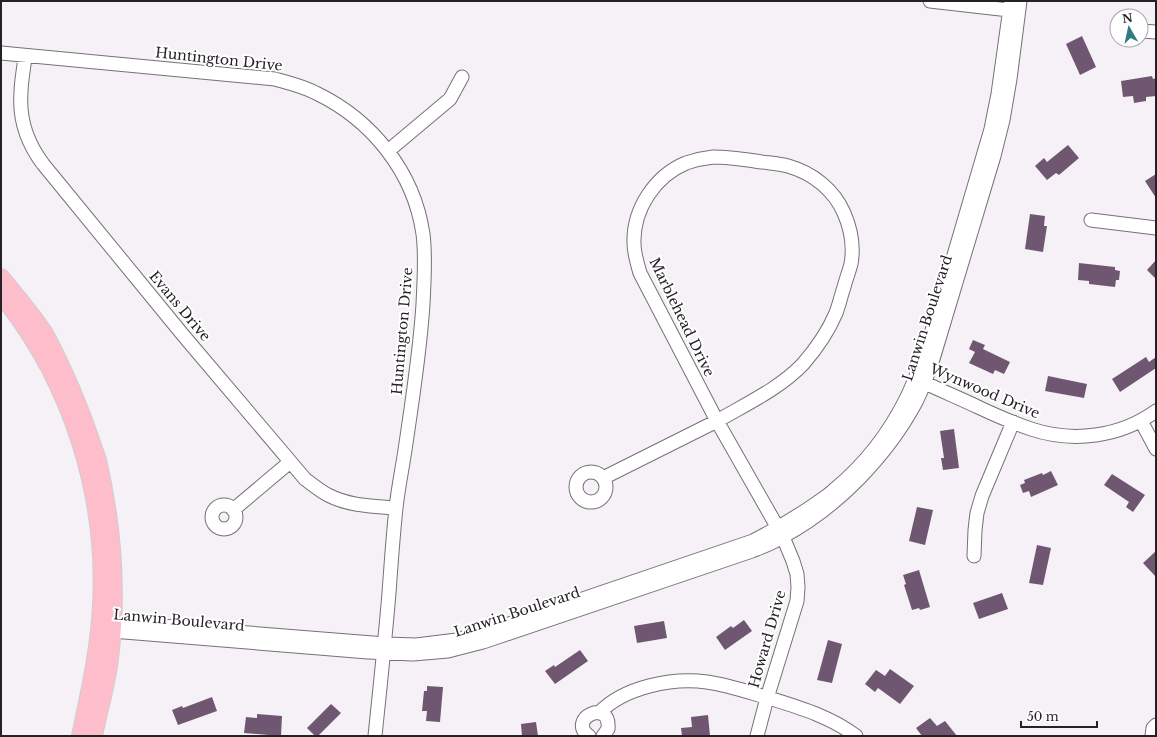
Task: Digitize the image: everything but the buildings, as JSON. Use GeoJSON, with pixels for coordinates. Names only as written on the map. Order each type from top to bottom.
{"type":"FeatureCollection","features":[{"type":"Feature","properties":{"kind":"main road"},"geometry":{"type":"LineString","coordinates":[[1,277],[44,333],[74,392],[97,459],[103,485],[112,546],[108,626],[110,659],[94,736]]}},
{"type":"Feature","properties":{"kind":"main road"},"geometry":{"type":"LineString","coordinates":[[1,295],[33,339],[49,366],[63,396],[86,462],[92,487],[101,547],[102,604],[108,626],[94,671],[80,736]]}},
{"type":"Feature","properties":{"kind":"street"},"geometry":{"type":"LineString","coordinates":[[930,1],[1014,6]]}},
{"type":"Feature","properties":{"kind":"street","name":"Lanwin Boulevard"},"geometry":{"type":"LineString","coordinates":[[108,626],[384,648],[457,640],[503,626],[804,524],[838,498],[862,476],[902,426],[916,402],[920,381],[933,359],[985,186],[1003,120],[1010,79],[1014,6]]}},
{"type":"Feature","properties":{"kind":"street","name":"Huntington Drive"},"geometry":{"type":"LineString","coordinates":[[1,53],[274,79],[294,84],[335,102],[354,116],[373,133],[388,150],[400,169],[418,211],[423,234],[425,256],[421,337],[396,508],[375,736]]}},
{"type":"Feature","properties":{"kind":"street","name":"Evans Drive"},"geometry":{"type":"LineString","coordinates":[[25,56],[20,93],[21,110],[26,132],[38,158],[178,329],[290,462],[305,479],[317,489],[341,501],[396,508]]}},
{"type":"Feature","properties":{"kind":"street"},"geometry":{"type":"LineString","coordinates":[[388,150],[450,99],[462,78]]}},
{"type":"Feature","properties":{"kind":"street","name":"Marblehead Drive"},"geometry":{"type":"LineString","coordinates":[[717,421],[787,379],[814,351],[827,331],[836,312],[851,264],[851,234],[842,208],[834,195],[813,177],[801,170],[787,166],[725,157],[697,159],[686,163],[674,169],[664,177],[654,186],[646,197],[638,214],[634,243],[640,273],[717,421],[780,533]]}},
{"type":"Feature","properties":{"kind":"street"},"geometry":{"type":"LineString","coordinates":[[1091,220],[1156,228]]}},
{"type":"Feature","properties":{"kind":"street","name":"Wynwood Drive"},"geometry":{"type":"LineString","coordinates":[[920,381],[1013,422],[1052,434],[1090,436],[1109,433],[1141,421],[1156,411]]}},
{"type":"Feature","properties":{"kind":"street"},"geometry":{"type":"LineString","coordinates":[[603,478],[717,421]]}},
{"type":"Feature","properties":{"kind":"street"},"geometry":{"type":"LineString","coordinates":[[1141,421],[1156,449]]}},
{"type":"Feature","properties":{"kind":"street"},"geometry":{"type":"LineString","coordinates":[[974,556],[974,530],[977,513],[982,496],[1013,422]]}},
{"type":"Feature","properties":{"kind":"street"},"geometry":{"type":"LineString","coordinates":[[233,510],[290,462]]}},
{"type":"Feature","properties":{"kind":"street","name":"Howard Drive"},"geometry":{"type":"LineString","coordinates":[[757,736],[767,698],[797,601],[797,574],[793,561],[780,533]]}},
{"type":"Feature","properties":{"kind":"street"},"geometry":{"type":"LineString","coordinates":[[599,713],[613,700],[649,686],[668,682],[706,682],[725,685],[818,714],[856,736]]}},
{"type":"Feature","properties":{"kind":"street"},"geometry":{"type":"LineString","coordinates":[[589,736],[583,729],[582,724],[584,719],[590,713],[595,712],[605,716],[609,724],[606,733],[603,736]]}},
{"type":"Feature","properties":{"kind":"street"},"geometry":{"type":"LineString","coordinates":[[1152,736],[1153,728],[1156,725]]}}]}
